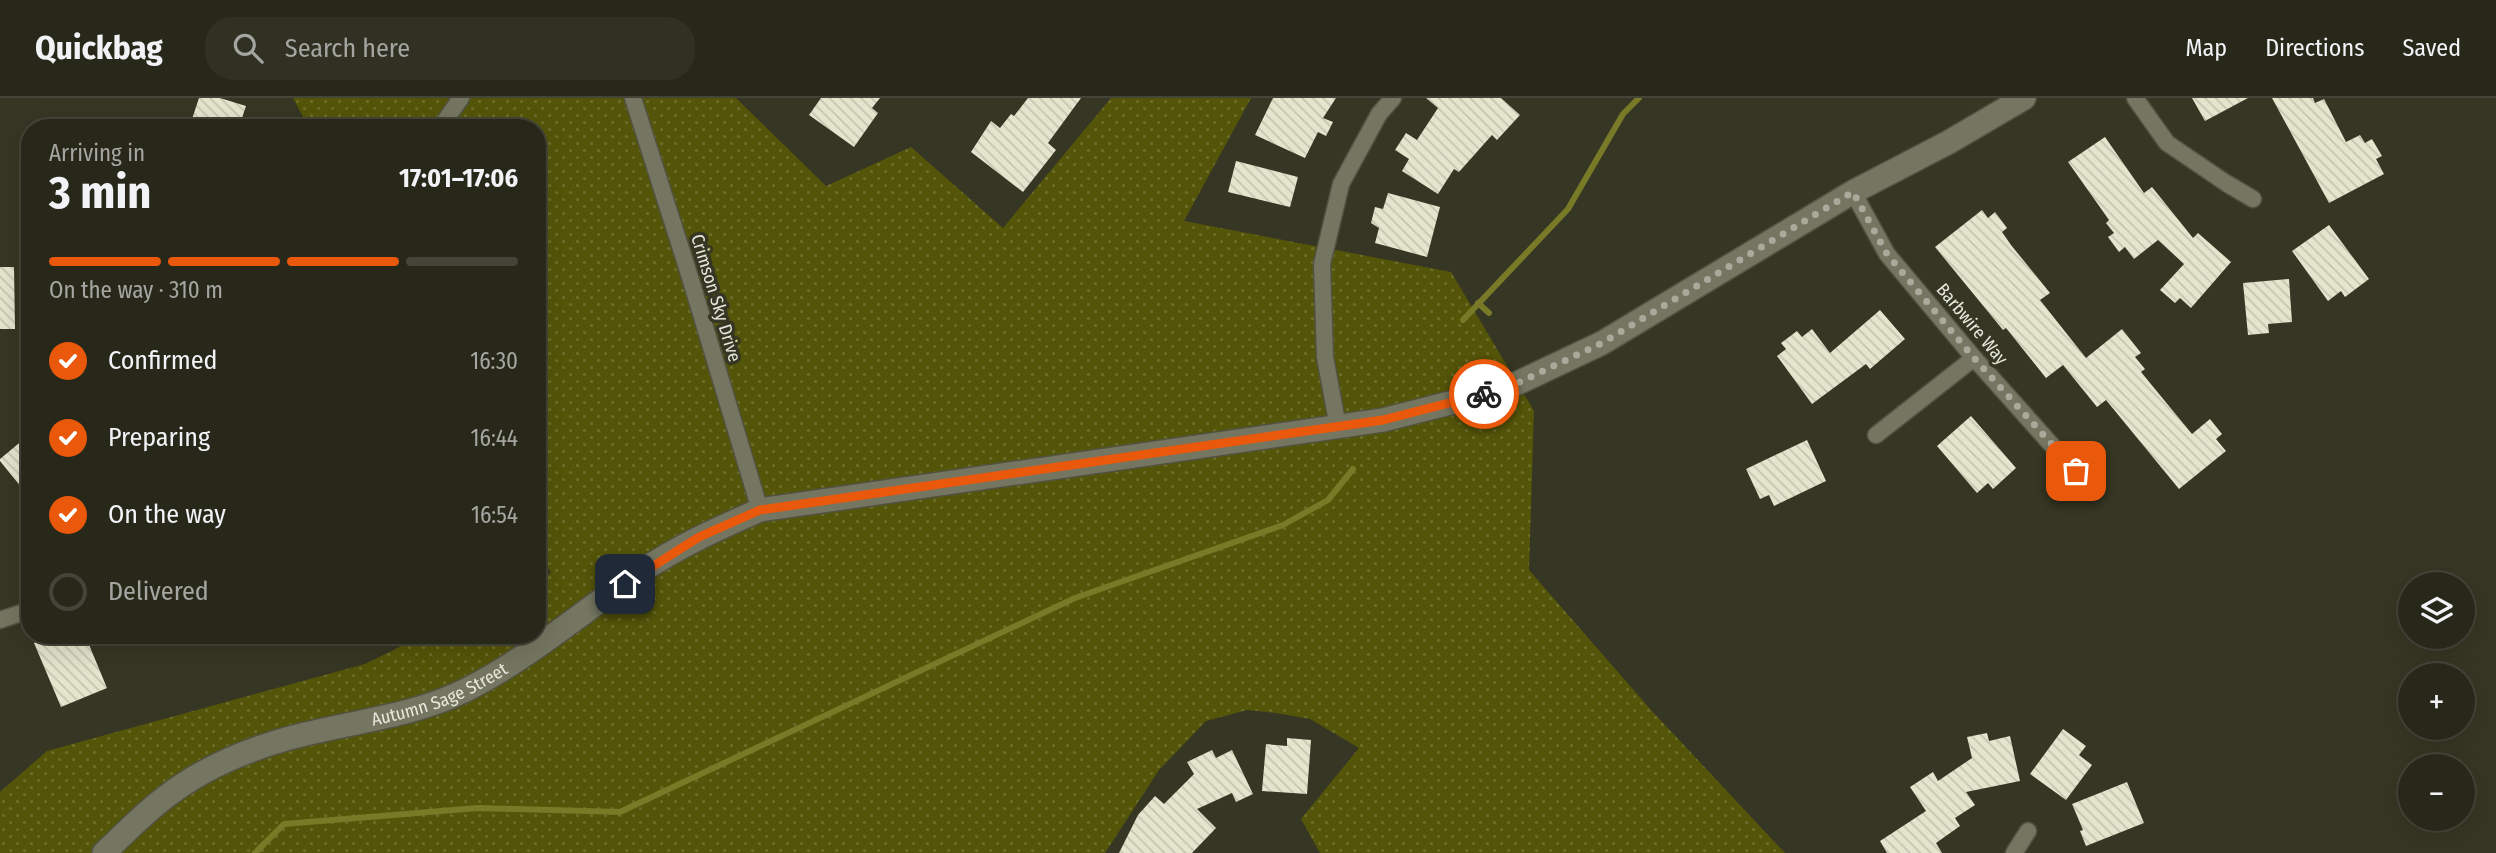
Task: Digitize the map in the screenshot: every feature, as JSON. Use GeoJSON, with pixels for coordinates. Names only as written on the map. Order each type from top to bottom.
{"type":"FeatureCollection","features":[{"type":"Feature","properties":{"kind":"street"},"geometry":{"type":"LineString","coordinates":[[446,119],[461,98]]}},
{"type":"Feature","properties":{"kind":"street","name":"Crimson Sky Drive"},"geometry":{"type":"LineString","coordinates":[[633,98],[760,510]]}},
{"type":"Feature","properties":{"kind":"street"},"geometry":{"type":"LineString","coordinates":[[1338,427],[1325,357],[1322,264],[1341,184],[1379,114],[1393,98]]}},
{"type":"Feature","properties":{"kind":"street","name":"Autumn Sage Street"},"geometry":{"type":"LineString","coordinates":[[546,640],[643,570],[699,537],[760,510],[1383,420],[1505,389],[1602,343],[1853,192],[1949,142],[2024,98]]}},
{"type":"Feature","properties":{"kind":"street"},"geometry":{"type":"LineString","coordinates":[[2135,98],[2167,143],[2253,199]]}},
{"type":"Feature","properties":{"kind":"street","name":"Barbwire Way"},"geometry":{"type":"LineString","coordinates":[[1853,192],[1887,254],[1974,358],[2076,471]]}},
{"type":"Feature","properties":{"kind":"street"},"geometry":{"type":"LineString","coordinates":[[1876,436],[1974,358]]}},
{"type":"Feature","properties":{"kind":"street"},"geometry":{"type":"LineString","coordinates":[[0,620],[21,613]]}},
{"type":"Feature","properties":{"kind":"street","name":"Autumn Sage Street"},"geometry":{"type":"LineString","coordinates":[[104,853],[166,796],[193,777],[222,762],[288,738],[363,722],[461,692],[491,677],[540,644]]}},
{"type":"Feature","properties":{"kind":"street"},"geometry":{"type":"LineString","coordinates":[[2014,853],[2028,831]]}},
{"type":"Feature","properties":{"kind":"shaded area"},"geometry":{"type":"Polygon","coordinates":[[[293,98],[736,98],[826,186],[911,147],[1003,228],[1111,98],[1251,98],[1184,221],[1451,272],[1534,411],[1529,570],[1651,710],[1785,853],[1320,853],[1301,819],[1359,748],[1310,719],[1247,710],[1206,721],[1159,770],[1105,853],[0,853],[0,792],[47,751],[365,664],[406,644],[546,644],[546,576],[551,573],[546,564],[546,119],[304,119],[293,98]]]}},
{"type":"Feature","properties":{"kind":"building"},"geometry":{"type":"Polygon","coordinates":[[[199,98],[220,98],[246,106],[242,119],[192,119],[199,98]]]}},
{"type":"Feature","properties":{"kind":"building"},"geometry":{"type":"Polygon","coordinates":[[[821,98],[880,98],[872,108],[878,113],[854,147],[809,115],[821,98]]]}},
{"type":"Feature","properties":{"kind":"building"},"geometry":{"type":"Polygon","coordinates":[[[1028,98],[1081,98],[1048,143],[1056,150],[1023,192],[971,152],[991,121],[1000,128],[1028,98]]]}},
{"type":"Feature","properties":{"kind":"building"},"geometry":{"type":"Polygon","coordinates":[[[1273,98],[1336,98],[1323,118],[1333,122],[1326,136],[1318,132],[1305,158],[1255,135],[1273,98]]]}},
{"type":"Feature","properties":{"kind":"building"},"geometry":{"type":"Polygon","coordinates":[[[1426,98],[1501,98],[1520,115],[1497,140],[1492,135],[1459,172],[1454,169],[1438,194],[1402,171],[1409,159],[1395,150],[1406,133],[1417,140],[1438,108],[1426,98]]]}},
{"type":"Feature","properties":{"kind":"building"},"geometry":{"type":"Polygon","coordinates":[[[2192,98],[2248,98],[2205,121],[2192,98]]]}},
{"type":"Feature","properties":{"kind":"building"},"geometry":{"type":"Polygon","coordinates":[[[2272,98],[2313,98],[2315,103],[2324,99],[2346,142],[2360,135],[2365,143],[2372,139],[2382,156],[2376,159],[2384,174],[2329,203],[2272,98]]]}},
{"type":"Feature","properties":{"kind":"building"},"geometry":{"type":"Polygon","coordinates":[[[2105,137],[2144,193],[2152,187],[2193,238],[2198,233],[2231,262],[2191,308],[2180,298],[2175,303],[2160,290],[2184,264],[2158,240],[2134,259],[2125,247],[2119,252],[2108,237],[2114,233],[2106,223],[2109,220],[2068,162],[2105,137]]]}},
{"type":"Feature","properties":{"kind":"building"},"geometry":{"type":"Polygon","coordinates":[[[1236,161],[1298,177],[1290,207],[1228,192],[1236,161]]]}},
{"type":"Feature","properties":{"kind":"building"},"geometry":{"type":"Polygon","coordinates":[[[1388,193],[1440,207],[1427,257],[1375,243],[1379,228],[1371,223],[1375,207],[1383,209],[1388,193]]]}},
{"type":"Feature","properties":{"kind":"building"},"geometry":{"type":"Polygon","coordinates":[[[1982,210],[1988,218],[1995,212],[2007,228],[2002,232],[2050,293],[2040,300],[2086,358],[2122,329],[2141,353],[2135,357],[2145,369],[2141,372],[2192,434],[2210,419],[2222,434],[2216,439],[2226,451],[2179,489],[2106,400],[2097,407],[2063,365],[2046,378],[1935,247],[1982,210]]]}},
{"type":"Feature","properties":{"kind":"building"},"geometry":{"type":"Polygon","coordinates":[[[2329,225],[2369,279],[2345,297],[2341,291],[2328,301],[2292,251],[2329,225]]]}},
{"type":"Feature","properties":{"kind":"building"},"geometry":{"type":"Polygon","coordinates":[[[0,267],[14,267],[15,329],[0,329],[0,267]]]}},
{"type":"Feature","properties":{"kind":"building"},"geometry":{"type":"Polygon","coordinates":[[[2289,279],[2292,322],[2268,324],[2269,333],[2248,335],[2243,283],[2289,279]]]}},
{"type":"Feature","properties":{"kind":"building"},"geometry":{"type":"Polygon","coordinates":[[[1880,310],[1905,339],[1870,369],[1866,364],[1812,404],[1777,356],[1786,349],[1781,343],[1797,331],[1802,337],[1812,329],[1830,353],[1880,310]]]}},
{"type":"Feature","properties":{"kind":"building"},"geometry":{"type":"Polygon","coordinates":[[[1971,416],[2016,468],[1993,489],[1988,483],[1977,493],[1937,446],[1971,416]]]}},
{"type":"Feature","properties":{"kind":"building"},"geometry":{"type":"Polygon","coordinates":[[[1807,440],[1826,481],[1774,506],[1769,495],[1760,499],[1746,469],[1807,440]]]}},
{"type":"Feature","properties":{"kind":"building"},"geometry":{"type":"Polygon","coordinates":[[[21,442],[21,487],[0,461],[21,442]]]}},
{"type":"Feature","properties":{"kind":"building"},"geometry":{"type":"Polygon","coordinates":[[[34,644],[89,644],[107,688],[61,707],[34,644]]]}},
{"type":"Feature","properties":{"kind":"building"},"geometry":{"type":"Polygon","coordinates":[[[2063,729],[2086,746],[2079,755],[2092,765],[2066,800],[2030,774],[2063,729]]]}},
{"type":"Feature","properties":{"kind":"building"},"geometry":{"type":"Polygon","coordinates":[[[1987,733],[1989,741],[2010,736],[2020,781],[1966,792],[1975,805],[1955,818],[1960,826],[1936,843],[1942,853],[1887,853],[1880,841],[1926,811],[1910,787],[1933,772],[1938,781],[1972,758],[1967,737],[1987,733]]]}},
{"type":"Feature","properties":{"kind":"building"},"geometry":{"type":"Polygon","coordinates":[[[1287,738],[1311,740],[1307,794],[1262,791],[1266,744],[1287,746],[1287,738]]]}},
{"type":"Feature","properties":{"kind":"building"},"geometry":{"type":"Polygon","coordinates":[[[1212,750],[1216,758],[1232,750],[1253,794],[1236,802],[1232,793],[1197,809],[1216,828],[1192,853],[1119,853],[1138,815],[1155,796],[1164,804],[1194,774],[1187,762],[1212,750]]]}},
{"type":"Feature","properties":{"kind":"building"},"geometry":{"type":"Polygon","coordinates":[[[2127,782],[2144,823],[2086,846],[2080,831],[2083,830],[2072,804],[2127,782]]]}},
{"type":"Feature","properties":{"kind":"waterway"},"geometry":{"type":"LineString","coordinates":[[1463,320],[1568,209],[1623,114],[1639,98]]}},
{"type":"Feature","properties":{"kind":"waterway"},"geometry":{"type":"LineString","coordinates":[[1478,303],[1489,313]]}},
{"type":"Feature","properties":{"kind":"waterway"},"geometry":{"type":"LineString","coordinates":[[255,853],[284,824],[478,808],[620,812],[1075,598],[1283,525],[1328,500],[1353,469]]}},
{"type":"Feature","properties":{"kind":"way so far"},"geometry":{"type":"LineString","coordinates":[[1484,394],[1505,389],[1602,343],[1853,192],[1887,254],[1974,358],[2076,471]]}},
{"type":"Feature","properties":{"kind":"route"},"geometry":{"type":"LineString","coordinates":[[625,584],[643,570],[699,537],[760,510],[1383,420],[1484,394]]}}]}
